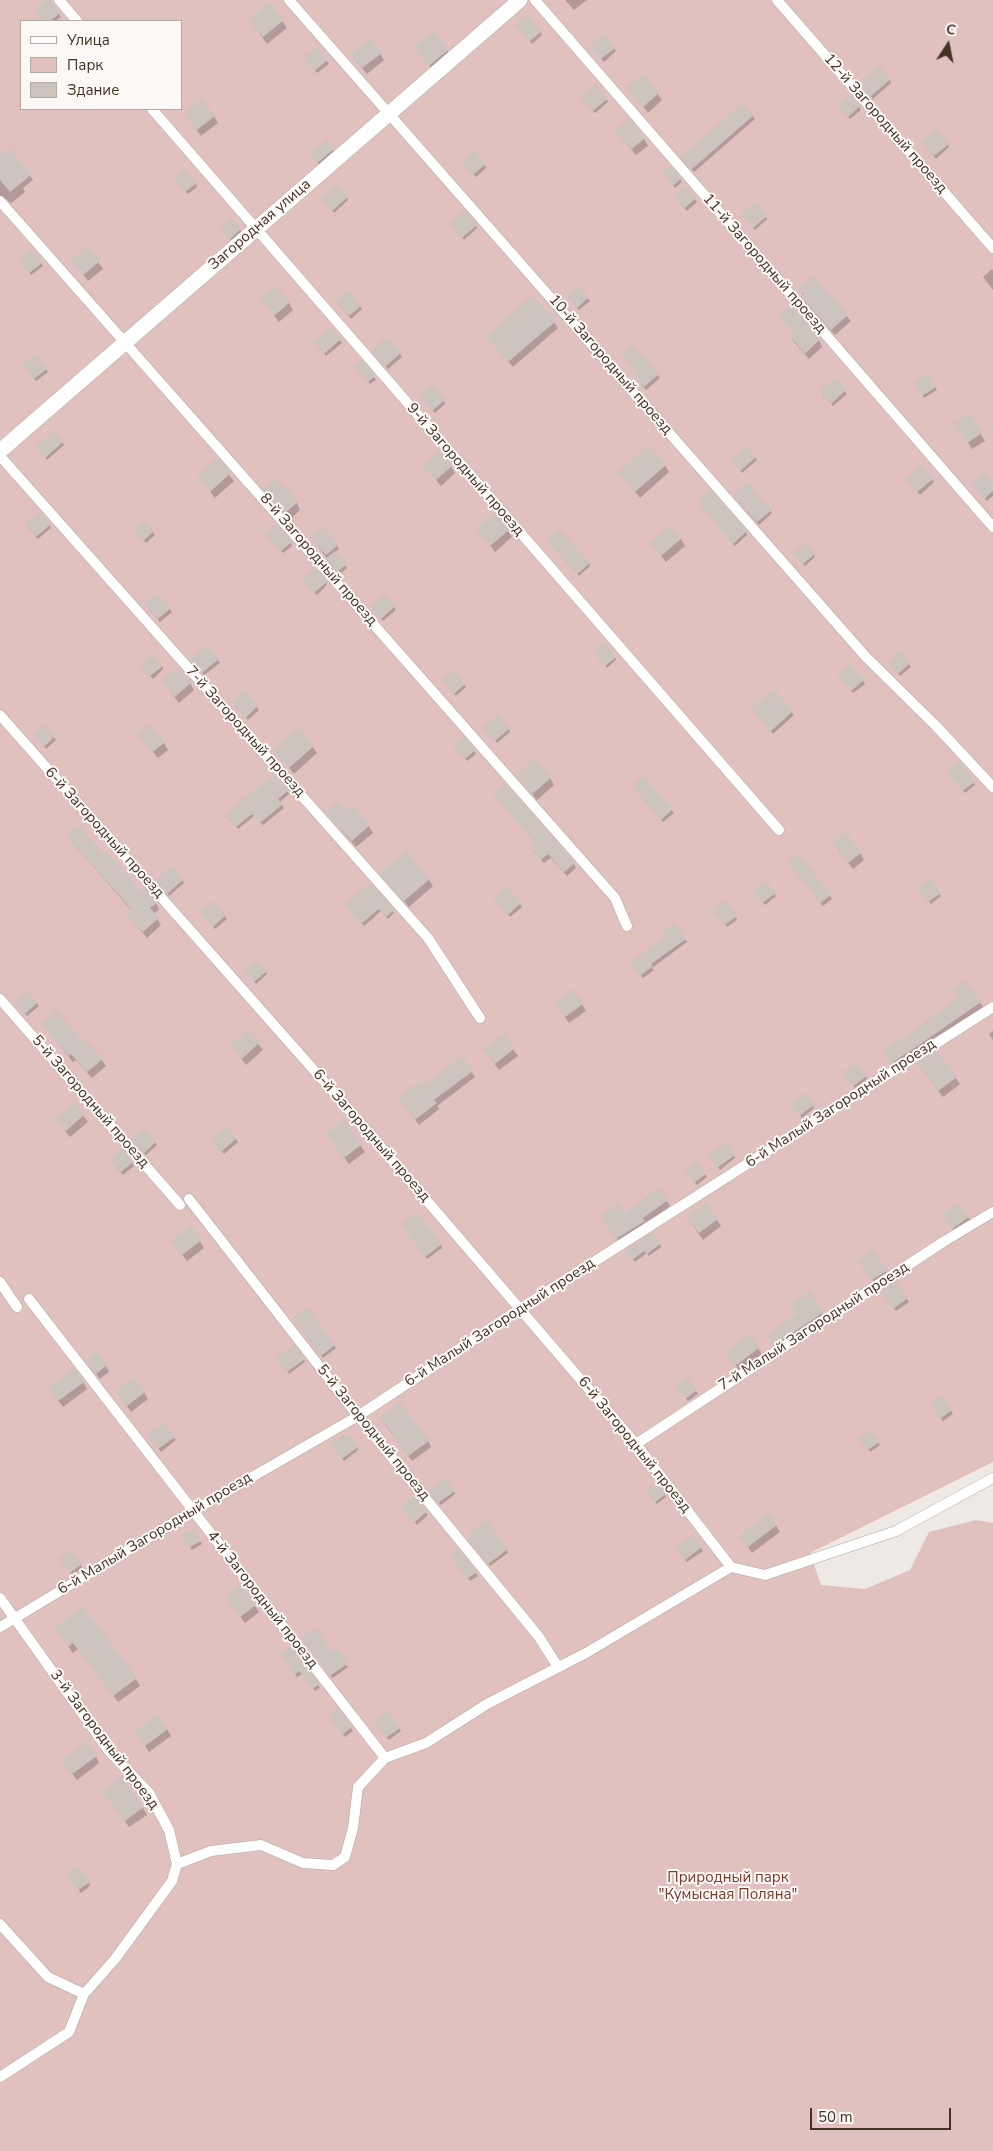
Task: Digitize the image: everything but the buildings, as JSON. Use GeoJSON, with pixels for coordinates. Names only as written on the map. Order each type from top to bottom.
{"type":"FeatureCollection","features":[{"type":"Feature","properties":{"kind":"street","name":"Загородная улица"},"geometry":{"type":"LineString","coordinates":[[0,451],[520,0]]}},
{"type":"Feature","properties":{"kind":"lane"},"geometry":{"type":"LineString","coordinates":[[59,0],[76,20]]}},
{"type":"Feature","properties":{"kind":"lane","name":"10-й Загородный проезд"},"geometry":{"type":"LineString","coordinates":[[288,0],[390,113],[866,657],[936,726],[993,787]]}},
{"type":"Feature","properties":{"kind":"lane","name":"11-й Загородный проезд"},"geometry":{"type":"LineString","coordinates":[[535,0],[993,527]]}},
{"type":"Feature","properties":{"kind":"lane","name":"12-й Загородный проезд"},"geometry":{"type":"LineString","coordinates":[[777,0],[993,248]]}},
{"type":"Feature","properties":{"kind":"lane","name":"9-й Загородный проезд"},"geometry":{"type":"LineString","coordinates":[[153,110],[255,230],[779,830]]}},
{"type":"Feature","properties":{"kind":"lane","name":"8-й Загородный проезд"},"geometry":{"type":"LineString","coordinates":[[0,201],[615,898],[627,926]]}},
{"type":"Feature","properties":{"kind":"lane","name":"7-й Загородный проезд"},"geometry":{"type":"LineString","coordinates":[[0,456],[428,938],[480,1018]]}},
{"type":"Feature","properties":{"kind":"lane","name":"6-й Загородный проезд"},"geometry":{"type":"LineString","coordinates":[[0,715],[343,1103],[636,1444],[731,1567]]}},
{"type":"Feature","properties":{"kind":"lane","name":"5-й Загородный проезд"},"geometry":{"type":"LineString","coordinates":[[0,999],[180,1205]]}},
{"type":"Feature","properties":{"kind":"lane","name":"6-й Малый Загородный проезд"},"geometry":{"type":"LineString","coordinates":[[0,1627],[193,1511],[358,1416],[520,1309],[993,1007]]}},
{"type":"Feature","properties":{"kind":"lane","name":"5-й Загородный проезд"},"geometry":{"type":"LineString","coordinates":[[189,1199],[358,1416],[538,1637],[558,1667]]}},
{"type":"Feature","properties":{"kind":"lane","name":"7-й Малый Загородный проезд"},"geometry":{"type":"LineString","coordinates":[[636,1444],[943,1242],[993,1212]]}},
{"type":"Feature","properties":{"kind":"lane"},"geometry":{"type":"LineString","coordinates":[[0,1282],[17,1307]]}},
{"type":"Feature","properties":{"kind":"lane","name":"4-й Загородный проезд"},"geometry":{"type":"LineString","coordinates":[[29,1299],[385,1758]]}},
{"type":"Feature","properties":{"kind":"lane"},"geometry":{"type":"LineString","coordinates":[[0,2077],[69,2032],[84,1994],[115,1959],[172,1881],[177,1864],[212,1851],[261,1845],[303,1862],[333,1865],[345,1857],[353,1828],[358,1787],[385,1758],[426,1743],[487,1704],[558,1667],[731,1567],[765,1574],[896,1532],[993,1478]]}},
{"type":"Feature","properties":{"kind":"lane","name":"3-й Загородный проезд"},"geometry":{"type":"LineString","coordinates":[[0,1598],[109,1751],[149,1793],[169,1830],[177,1864]]}},
{"type":"Feature","properties":{"kind":"lane"},"geometry":{"type":"LineString","coordinates":[[0,1924],[48,1977],[84,1994]]}},
{"type":"Feature","properties":{"kind":"green space","name":"Природный парк \"Кумысная Поляна\""},"geometry":{"type":"Polygon","coordinates":[[[0,0],[993,0],[993,1462],[810,1553],[821,1585],[865,1589],[910,1570],[929,1532],[976,1520],[993,1523],[993,2151],[0,2151],[0,0]]]}}]}
